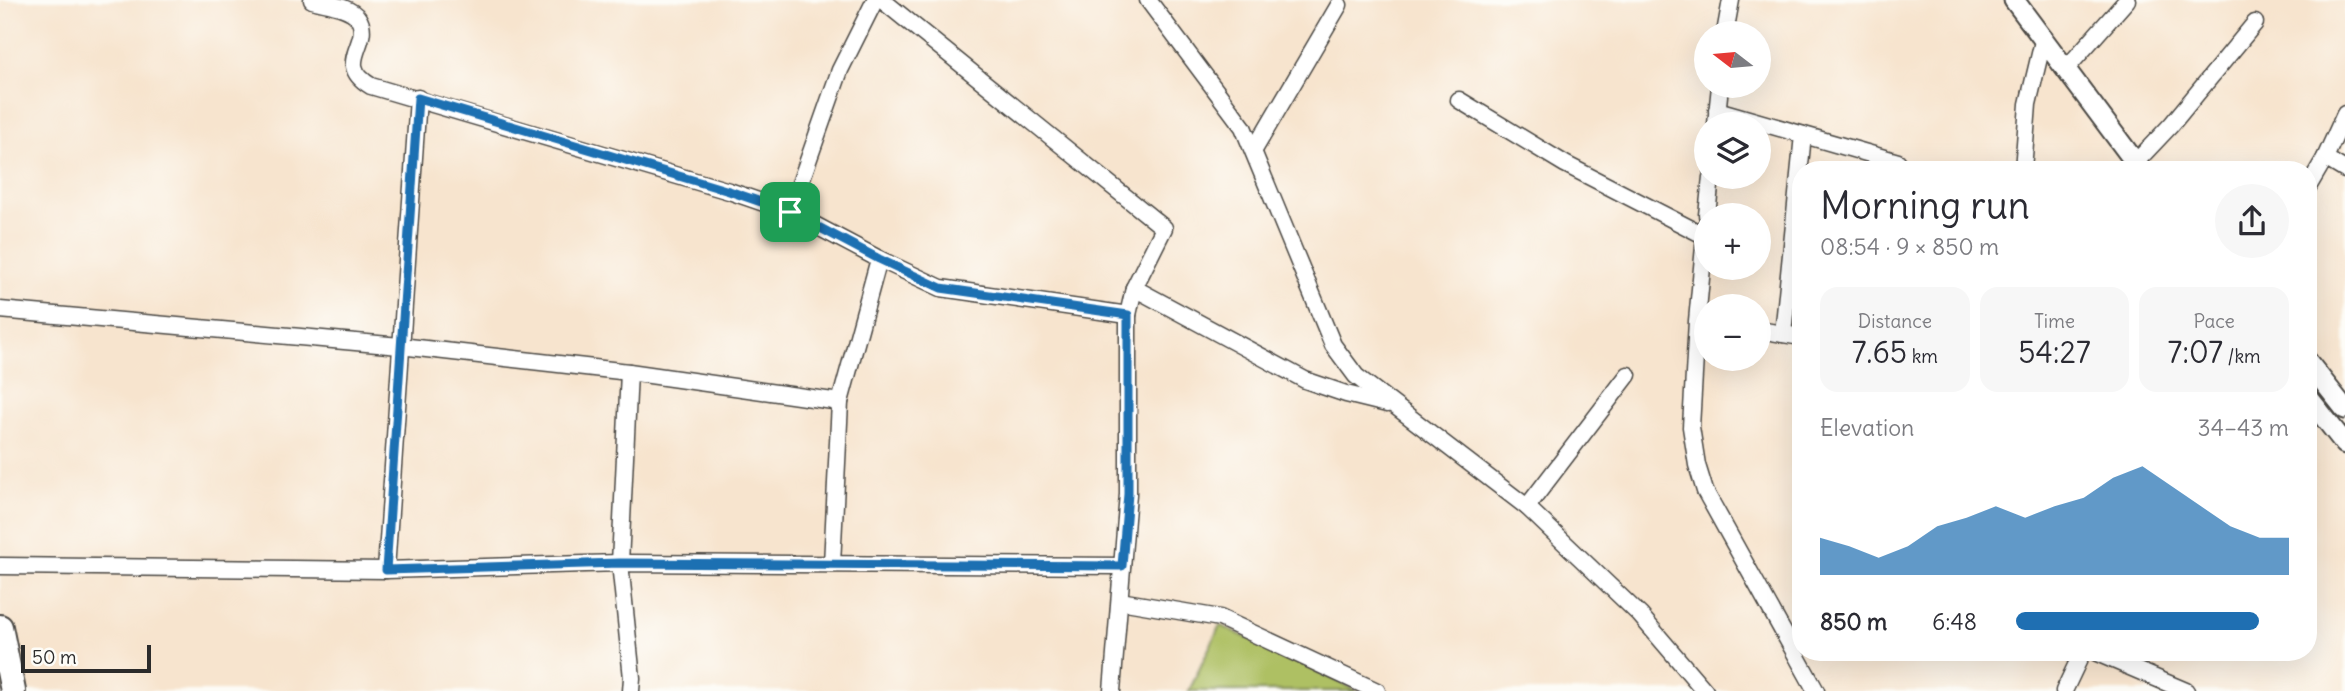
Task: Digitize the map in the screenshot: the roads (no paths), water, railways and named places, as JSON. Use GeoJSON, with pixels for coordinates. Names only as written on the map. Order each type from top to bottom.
{"type":"FeatureCollection","features":[{"type":"Feature","properties":{"kind":"main road"},"geometry":{"type":"LineString","coordinates":[[0,627],[13,691]]}},
{"type":"Feature","properties":{"kind":"street"},"geometry":{"type":"LineString","coordinates":[[312,0],[346,10],[358,18],[361,30],[353,68],[358,78],[370,86],[729,191],[790,212],[941,288],[1128,315]]}},
{"type":"Feature","properties":{"kind":"street"},"geometry":{"type":"LineString","coordinates":[[790,212],[840,70],[875,0]]}},
{"type":"Feature","properties":{"kind":"street"},"geometry":{"type":"LineString","coordinates":[[882,0],[1164,228],[1134,288],[1128,315],[1128,494],[1112,691]]}},
{"type":"Feature","properties":{"kind":"street"},"geometry":{"type":"LineString","coordinates":[[1148,0],[1243,127],[1334,345],[1356,376],[1527,507],[1640,615],[1705,691]]}},
{"type":"Feature","properties":{"kind":"street"},"geometry":{"type":"LineString","coordinates":[[1727,21],[1731,0]]}},
{"type":"Feature","properties":{"kind":"street"},"geometry":{"type":"LineString","coordinates":[[2014,0],[2134,161]]}},
{"type":"Feature","properties":{"kind":"street"},"geometry":{"type":"LineString","coordinates":[[2065,70],[2127,0]]}},
{"type":"Feature","properties":{"kind":"street"},"geometry":{"type":"LineString","coordinates":[[1254,150],[1339,2]]}},
{"type":"Feature","properties":{"kind":"street"},"geometry":{"type":"LineString","coordinates":[[2142,161],[2255,23]]}},
{"type":"Feature","properties":{"kind":"street"},"geometry":{"type":"LineString","coordinates":[[2024,161],[2028,104],[2044,37]]}},
{"type":"Feature","properties":{"kind":"street"},"geometry":{"type":"LineString","coordinates":[[386,570],[418,98]]}},
{"type":"Feature","properties":{"kind":"street"},"geometry":{"type":"LineString","coordinates":[[1459,100],[1566,164],[1694,225]]}},
{"type":"Feature","properties":{"kind":"street"},"geometry":{"type":"LineString","coordinates":[[2317,172],[2345,114]]}},
{"type":"Feature","properties":{"kind":"street"},"geometry":{"type":"LineString","coordinates":[[1771,128],[1894,161]]}},
{"type":"Feature","properties":{"kind":"street"},"geometry":{"type":"LineString","coordinates":[[1800,161],[1803,135]]}},
{"type":"Feature","properties":{"kind":"street"},"geometry":{"type":"LineString","coordinates":[[2325,158],[2345,170]]}},
{"type":"Feature","properties":{"kind":"street"},"geometry":{"type":"LineString","coordinates":[[1783,334],[1792,244]]}},
{"type":"Feature","properties":{"kind":"street"},"geometry":{"type":"LineString","coordinates":[[832,564],[840,402],[879,259]]}},
{"type":"Feature","properties":{"kind":"street"},"geometry":{"type":"LineString","coordinates":[[1134,288],[1305,380],[1395,406]]}},
{"type":"Feature","properties":{"kind":"street"},"geometry":{"type":"LineString","coordinates":[[0,310],[400,346],[629,372],[840,402]]}},
{"type":"Feature","properties":{"kind":"street"},"geometry":{"type":"LineString","coordinates":[[1771,332],[1792,336]]}},
{"type":"Feature","properties":{"kind":"street"},"geometry":{"type":"LineString","coordinates":[[1697,371],[1691,427],[1697,465],[1705,491],[1792,648]]}},
{"type":"Feature","properties":{"kind":"street"},"geometry":{"type":"LineString","coordinates":[[629,372],[620,563],[632,678],[631,691]]}},
{"type":"Feature","properties":{"kind":"street"},"geometry":{"type":"LineString","coordinates":[[2317,373],[2345,408]]}},
{"type":"Feature","properties":{"kind":"street"},"geometry":{"type":"LineString","coordinates":[[1527,507],[1628,375]]}},
{"type":"Feature","properties":{"kind":"street"},"geometry":{"type":"LineString","coordinates":[[2317,408],[2345,444]]}},
{"type":"Feature","properties":{"kind":"street"},"geometry":{"type":"LineString","coordinates":[[0,566],[386,570],[620,563],[1122,566]]}},
{"type":"Feature","properties":{"kind":"street"},"geometry":{"type":"LineString","coordinates":[[1120,601],[1220,618],[1377,691]]}},
{"type":"Feature","properties":{"kind":"street"},"geometry":{"type":"LineString","coordinates":[[1799,661],[1816,691]]}},
{"type":"Feature","properties":{"kind":"street"},"geometry":{"type":"LineString","coordinates":[[2064,691],[2075,661]]}},
{"type":"Feature","properties":{"kind":"street"},"geometry":{"type":"LineString","coordinates":[[2077,661],[2077,691]]}},
{"type":"Feature","properties":{"kind":"street"},"geometry":{"type":"LineString","coordinates":[[2116,661],[2186,691]]}}]}
